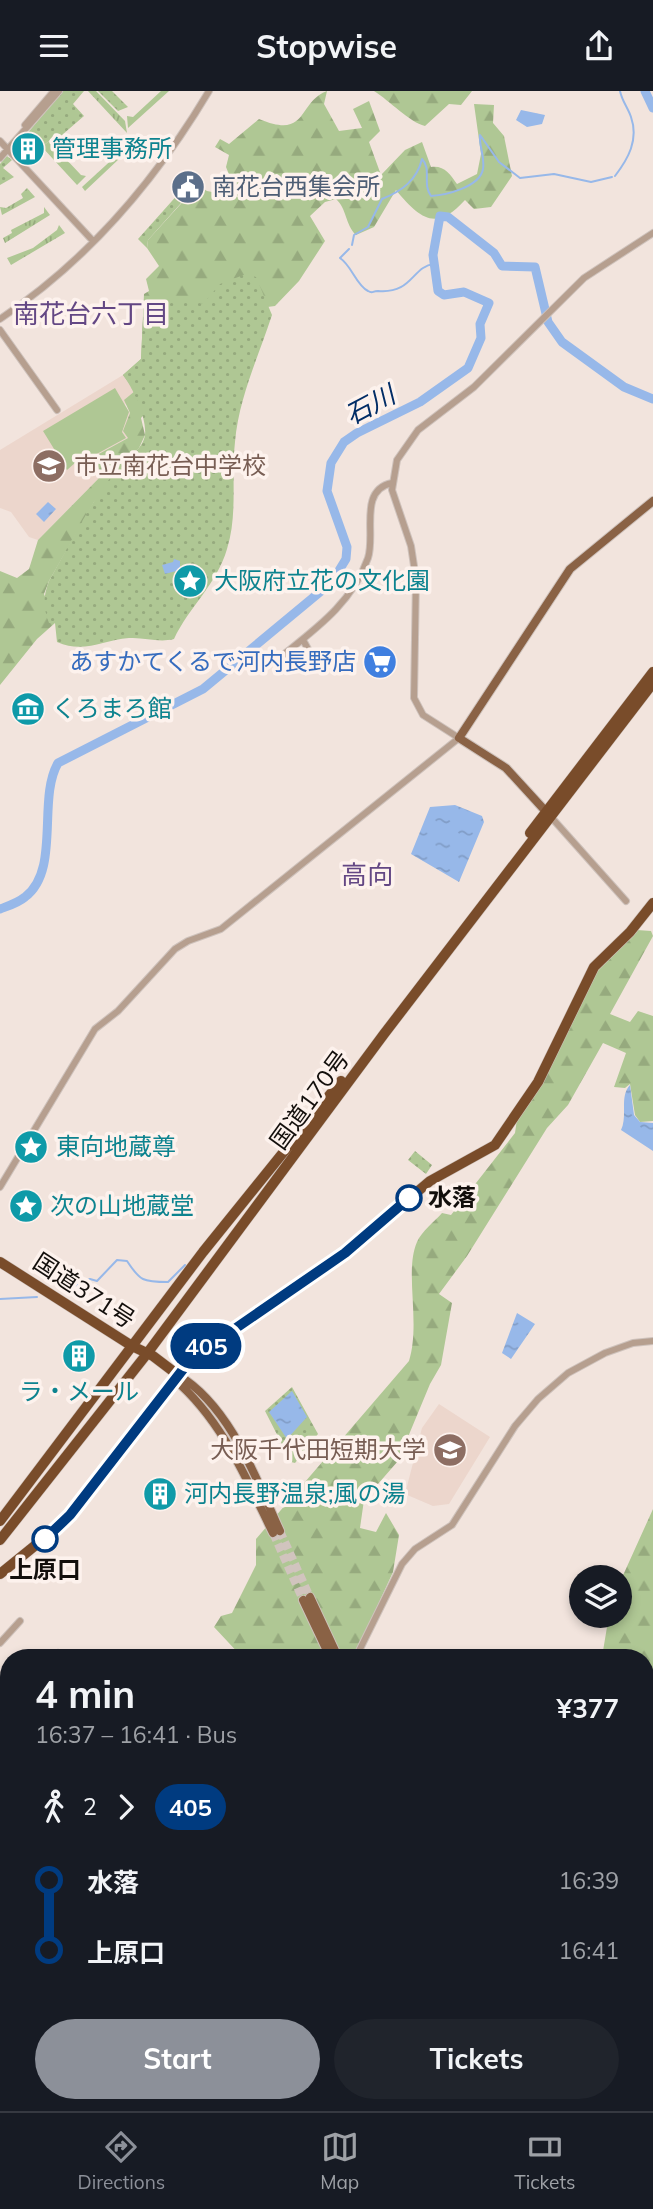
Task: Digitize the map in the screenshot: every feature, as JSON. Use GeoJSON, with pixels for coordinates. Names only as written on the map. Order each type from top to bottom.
{"type":"FeatureCollection","features":[{"type":"Feature","properties":{"kind":"highway","name":"国道170号"},"geometry":{"type":"LineString","coordinates":[[0,1540],[146,1355],[653,671]]}},
{"type":"Feature","properties":{"kind":"highway","name":"国道170号"},"geometry":{"type":"LineString","coordinates":[[0,1521],[225,1223],[326,1100],[653,683]]}},
{"type":"Feature","properties":{"kind":"highway"},"geometry":{"type":"LineString","coordinates":[[0,1574],[64,1522],[176,1377],[205,1347],[345,1253],[430,1181],[495,1145],[538,1082],[594,967],[630,932],[653,903]]}},
{"type":"Feature","properties":{"kind":"highway"},"geometry":{"type":"LineString","coordinates":[[0,1256],[43,1284],[48,1292],[40,1294],[0,1269]]}},
{"type":"Feature","properties":{"kind":"highway","name":"国道371号"},"geometry":{"type":"LineString","coordinates":[[0,1262],[176,1377]]}},
{"type":"Feature","properties":{"kind":"main road"},"geometry":{"type":"LineString","coordinates":[[549,814],[506,768],[459,738],[570,569],[653,501]]}},
{"type":"Feature","properties":{"kind":"main road"},"geometry":{"type":"LineString","coordinates":[[176,1377],[226,1441],[276,1532]]}},
{"type":"Feature","properties":{"kind":"main road"},"geometry":{"type":"LineString","coordinates":[[327,1649],[307,1598],[334,1649]]}},
{"type":"Feature","properties":{"kind":"street"},"geometry":{"type":"LineString","coordinates":[[0,157],[3,147],[54,91]]}},
{"type":"Feature","properties":{"kind":"street"},"geometry":{"type":"LineString","coordinates":[[3,147],[59,91]]}},
{"type":"Feature","properties":{"kind":"street"},"geometry":{"type":"LineString","coordinates":[[0,319],[49,282],[93,241],[162,163],[209,91]]}},
{"type":"Feature","properties":{"kind":"street"},"geometry":{"type":"LineString","coordinates":[[3,147],[93,241]]}},
{"type":"Feature","properties":{"kind":"street"},"geometry":{"type":"LineString","coordinates":[[0,1187],[95,1029],[118,1011],[175,949],[221,929],[459,738],[423,715],[414,698],[415,569],[411,546],[394,499],[392,483],[397,460],[409,440],[474,387],[584,278],[653,233]]}},
{"type":"Feature","properties":{"kind":"street"},"geometry":{"type":"LineString","coordinates":[[0,330],[57,411]]}},
{"type":"Feature","properties":{"kind":"street"},"geometry":{"type":"LineString","coordinates":[[278,659],[337,609],[356,583],[371,544],[372,498],[380,488],[392,483]]}},
{"type":"Feature","properties":{"kind":"street"},"geometry":{"type":"LineString","coordinates":[[286,653],[293,660],[303,658],[308,649],[303,640]]}},
{"type":"Feature","properties":{"kind":"street"},"geometry":{"type":"LineString","coordinates":[[549,814],[626,901]]}},
{"type":"Feature","properties":{"kind":"street"},"geometry":{"type":"LineString","coordinates":[[360,1649],[402,1564],[415,1549],[452,1525],[515,1426],[538,1399],[568,1373],[605,1353],[633,1343],[653,1341]]}},
{"type":"Feature","properties":{"kind":"street"},"geometry":{"type":"LineString","coordinates":[[0,1643],[20,1621]]}},
{"type":"Feature","properties":{"kind":"shaded area","name":"市立南花台中学校"},"geometry":{"type":"Polygon","coordinates":[[[123,375],[135,391],[125,405],[130,413],[128,438],[95,456],[101,476],[38,540],[29,537],[11,512],[0,508],[0,450],[123,375]]]}},
{"type":"Feature","properties":{"kind":"shaded area","name":"大阪千代田短期大学"},"geometry":{"type":"Polygon","coordinates":[[[439,1404],[490,1437],[449,1504],[433,1506],[405,1494],[422,1428],[439,1404]]]}},
{"type":"Feature","properties":{"kind":"green space"},"geometry":{"type":"Polygon","coordinates":[[[63,91],[84,91],[73,104],[84,116],[62,135],[60,141],[55,136],[38,150],[29,144],[17,154],[15,148],[63,91]]]}},
{"type":"Feature","properties":{"kind":"green space"},"geometry":{"type":"Polygon","coordinates":[[[88,91],[96,91],[125,121],[127,133],[88,91]]]}},
{"type":"Feature","properties":{"kind":"green space"},"geometry":{"type":"Polygon","coordinates":[[[98,91],[112,91],[128,107],[118,111],[98,91]]]}},
{"type":"Feature","properties":{"kind":"green space"},"geometry":{"type":"Polygon","coordinates":[[[161,91],[169,91],[128,128],[127,116],[133,117],[161,91]]]}},
{"type":"Feature","properties":{"kind":"green space"},"geometry":{"type":"Polygon","coordinates":[[[327,91],[324,104],[339,131],[362,128],[353,109],[369,101],[380,131],[369,142],[381,175],[405,150],[422,142],[431,167],[443,169],[457,184],[477,174],[481,154],[474,104],[494,105],[493,123],[504,136],[512,176],[491,207],[474,209],[465,200],[455,210],[437,219],[421,214],[396,190],[374,227],[356,235],[336,199],[325,202],[310,216],[325,241],[299,281],[275,306],[243,310],[141,418],[145,435],[139,448],[94,502],[49,581],[44,594],[55,623],[37,639],[0,685],[0,571],[17,578],[29,569],[38,540],[101,476],[95,456],[128,438],[123,431],[130,413],[124,400],[135,391],[123,375],[141,359],[144,294],[149,291],[146,279],[159,266],[147,248],[148,240],[198,185],[207,191],[238,197],[226,167],[229,155],[215,147],[220,139],[229,144],[259,119],[287,125],[295,122],[318,96],[327,91]]]}},
{"type":"Feature","properties":{"kind":"green space"},"geometry":{"type":"Polygon","coordinates":[[[374,91],[472,91],[461,105],[449,104],[425,126],[406,116],[374,91]]]}},
{"type":"Feature","properties":{"kind":"green space"},"geometry":{"type":"Polygon","coordinates":[[[49,141],[81,175],[86,176],[77,185],[42,147],[49,141]]]}},
{"type":"Feature","properties":{"kind":"green space"},"geometry":{"type":"Polygon","coordinates":[[[117,155],[120,158],[85,191],[82,187],[117,155]]]}},
{"type":"Feature","properties":{"kind":"green space"},"geometry":{"type":"Polygon","coordinates":[[[7,156],[12,160],[3,168],[14,177],[0,185],[0,164],[7,156]]]}},
{"type":"Feature","properties":{"kind":"green space"},"geometry":{"type":"Polygon","coordinates":[[[27,188],[35,197],[2,215],[0,207],[6,208],[23,198],[21,194],[27,188]]]}},
{"type":"Feature","properties":{"kind":"green space"},"geometry":{"type":"Polygon","coordinates":[[[180,192],[184,196],[182,202],[148,240],[147,248],[138,239],[180,192]]]}},
{"type":"Feature","properties":{"kind":"green space"},"geometry":{"type":"Polygon","coordinates":[[[44,207],[50,215],[5,243],[3,238],[12,233],[11,230],[44,213],[44,207]]]}},
{"type":"Feature","properties":{"kind":"green space"},"geometry":{"type":"Polygon","coordinates":[[[59,225],[65,233],[11,265],[7,258],[33,248],[57,230],[59,225]]]}},
{"type":"Feature","properties":{"kind":"green space","name":"大阪府立花の文化園"},"geometry":{"type":"Polygon","coordinates":[[[246,274],[256,277],[272,315],[240,409],[234,455],[232,522],[227,549],[217,573],[174,639],[129,638],[85,647],[57,642],[55,623],[49,623],[45,607],[49,581],[96,499],[114,473],[141,446],[145,435],[139,403],[123,375],[141,359],[144,299],[150,305],[184,299],[203,304],[220,284],[246,274]]]}},
{"type":"Feature","properties":{"kind":"green space"},"geometry":{"type":"Polygon","coordinates":[[[115,388],[129,412],[122,432],[126,438],[93,456],[96,467],[90,470],[76,462],[67,470],[43,431],[115,388]]]}},
{"type":"Feature","properties":{"kind":"green space"},"geometry":{"type":"Polygon","coordinates":[[[637,930],[651,931],[653,936],[610,1014],[630,1022],[638,1011],[653,1016],[653,1121],[640,1122],[635,1115],[630,1084],[625,1088],[614,1087],[626,1053],[603,1043],[568,1105],[547,1128],[467,1256],[439,1294],[452,1303],[441,1365],[430,1384],[398,1461],[364,1500],[360,1528],[376,1532],[386,1513],[399,1535],[393,1572],[358,1649],[235,1649],[214,1627],[221,1616],[232,1613],[256,1565],[256,1539],[409,1361],[413,1330],[412,1268],[417,1242],[442,1213],[451,1215],[515,1133],[517,1119],[533,1098],[599,966],[637,930]]]}},
{"type":"Feature","properties":{"kind":"green space"},"geometry":{"type":"Polygon","coordinates":[[[415,1151],[432,1165],[426,1174],[408,1160],[415,1151]]]}},
{"type":"Feature","properties":{"kind":"green space"},"geometry":{"type":"Polygon","coordinates":[[[292,1387],[318,1434],[295,1463],[291,1462],[265,1411],[292,1387]]]}},
{"type":"Feature","properties":{"kind":"green space"},"geometry":{"type":"Polygon","coordinates":[[[653,1509],[653,1649],[603,1649],[607,1628],[632,1628],[632,1565],[628,1565],[653,1509]]]}},
{"type":"Feature","properties":{"kind":"water"},"geometry":{"type":"Polygon","coordinates":[[[521,110],[545,115],[542,124],[527,127],[516,120],[521,110]]]}},
{"type":"Feature","properties":{"kind":"water"},"geometry":{"type":"Polygon","coordinates":[[[48,502],[56,509],[44,522],[36,514],[48,502]]]}},
{"type":"Feature","properties":{"kind":"water"},"geometry":{"type":"Polygon","coordinates":[[[174,559],[180,561],[180,570],[165,574],[162,565],[173,562],[174,559]]]}},
{"type":"Feature","properties":{"kind":"water"},"geometry":{"type":"Polygon","coordinates":[[[455,805],[482,816],[484,822],[459,882],[411,854],[430,807],[455,805]]]}},
{"type":"Feature","properties":{"kind":"water"},"geometry":{"type":"Polygon","coordinates":[[[630,1085],[634,1115],[640,1122],[653,1123],[653,1151],[621,1130],[625,1095],[630,1085]]]}},
{"type":"Feature","properties":{"kind":"water"},"geometry":{"type":"Polygon","coordinates":[[[517,1313],[535,1324],[511,1359],[502,1353],[517,1313]]]}},
{"type":"Feature","properties":{"kind":"water"},"geometry":{"type":"Polygon","coordinates":[[[292,1391],[307,1417],[287,1439],[269,1412],[292,1391]]]}},
{"type":"Feature","properties":{"kind":"waterway"},"geometry":{"type":"LineString","coordinates":[[615,176],[628,156],[634,134],[631,117],[620,91]]}},
{"type":"Feature","properties":{"kind":"waterway","name":"石川"},"geometry":{"type":"LineString","coordinates":[[645,91],[653,108]]}},
{"type":"Feature","properties":{"kind":"waterway"},"geometry":{"type":"LineString","coordinates":[[352,245],[354,235],[368,227],[382,199],[408,184],[422,159],[431,196],[453,192],[476,181],[483,169],[480,135],[499,162],[520,178],[554,174],[591,182],[612,177]]}},
{"type":"Feature","properties":{"kind":"waterway","name":"石川"},"geometry":{"type":"LineString","coordinates":[[0,909],[25,897],[36,885],[42,870],[46,852],[49,795],[58,763],[203,689],[332,582],[346,559],[347,547],[327,491],[331,463],[344,442],[420,402],[468,368],[481,338],[480,324],[489,303],[464,292],[444,295],[438,291],[433,255],[440,216],[448,217],[494,253],[502,266],[535,267],[548,322],[562,342],[624,387],[653,399]]}},
{"type":"Feature","properties":{"kind":"waterway"},"geometry":{"type":"LineString","coordinates":[[349,249],[340,258],[360,284],[371,292],[398,288],[421,269],[434,264]]}},
{"type":"Feature","properties":{"kind":"waterway"},"geometry":{"type":"LineString","coordinates":[[63,1291],[90,1279],[97,1281],[117,1260],[127,1261],[135,1273],[153,1282],[168,1282],[185,1265]]}},
{"type":"Feature","properties":{"kind":"waterway"},"geometry":{"type":"LineString","coordinates":[[0,1299],[37,1297]]}},
{"type":"Feature","properties":{"kind":"tunnel"},"geometry":{"type":"LineString","coordinates":[[280,1531],[310,1597]]}},
{"type":"Feature","properties":{"kind":"tunnel"},"geometry":{"type":"LineString","coordinates":[[273,1533],[303,1600]]}},
{"type":"Feature","properties":{"kind":"bus line","name":"405"},"geometry":{"type":"LineString","coordinates":[[45,1539],[70,1515],[191,1359],[345,1253],[409,1198]]}},
{"type":"Feature","properties":{"kind":"place","name":"管理事務所"},"geometry":{"type":"Point","coordinates":[28,149]}},
{"type":"Feature","properties":{"kind":"place","name":"南花台西集会所"},"geometry":{"type":"Point","coordinates":[188,187]}},
{"type":"Feature","properties":{"kind":"place","name":"市立南花台中学校"},"geometry":{"type":"Point","coordinates":[49,466]}},
{"type":"Feature","properties":{"kind":"place","name":"大阪府立花の文化園"},"geometry":{"type":"Point","coordinates":[190,581]}},
{"type":"Feature","properties":{"kind":"place","name":"あすかてくるで河内長野店"},"geometry":{"type":"Point","coordinates":[380,662]}},
{"type":"Feature","properties":{"kind":"place","name":"くろまろ館"},"geometry":{"type":"Point","coordinates":[28,709]}},
{"type":"Feature","properties":{"kind":"place","name":"東向地蔵尊"},"geometry":{"type":"Point","coordinates":[31,1147]}},
{"type":"Feature","properties":{"kind":"place","name":"水落"},"geometry":{"type":"Point","coordinates":[409,1198]}},
{"type":"Feature","properties":{"kind":"place","name":"次の山地蔵堂"},"geometry":{"type":"Point","coordinates":[26,1206]}},
{"type":"Feature","properties":{"kind":"place","name":"ラ・メール"},"geometry":{"type":"Point","coordinates":[79,1356]}},
{"type":"Feature","properties":{"kind":"place","name":"大阪千代田短期大学"},"geometry":{"type":"Point","coordinates":[450,1450]}},
{"type":"Feature","properties":{"kind":"place","name":"河内長野温泉;風の湯"},"geometry":{"type":"Point","coordinates":[160,1494]}},
{"type":"Feature","properties":{"kind":"place","name":"上原口"},"geometry":{"type":"Point","coordinates":[45,1539]}},
{"type":"Feature","properties":{"kind":"district","name":"南花台六丁目"},"geometry":{"type":"Point","coordinates":[91,314]}},
{"type":"Feature","properties":{"kind":"district","name":"高向"},"geometry":{"type":"Point","coordinates":[367,875]}}]}
